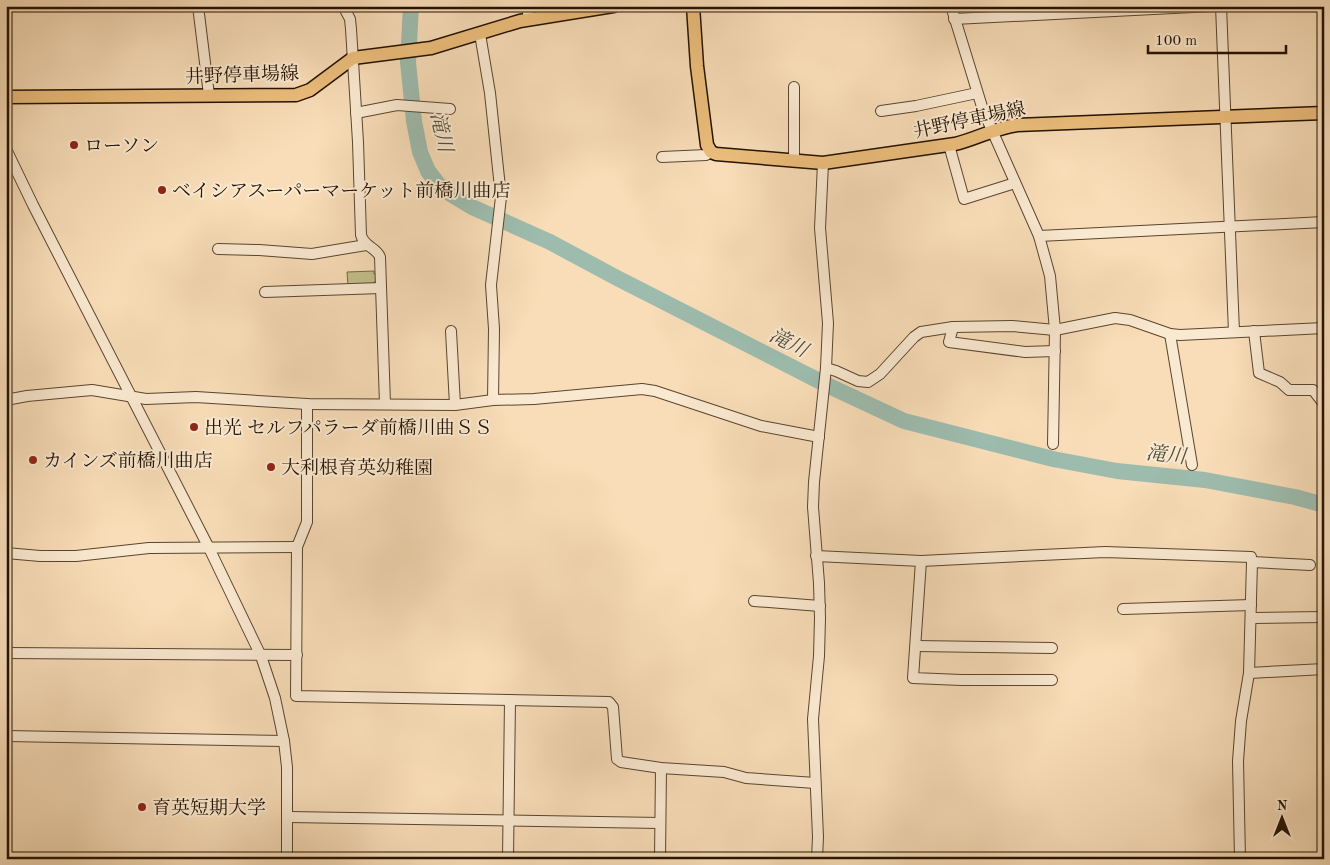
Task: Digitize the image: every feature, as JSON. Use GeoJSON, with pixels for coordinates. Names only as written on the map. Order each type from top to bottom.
{"type":"FeatureCollection","features":[{"type":"Feature","properties":{"kind":"main road"},"geometry":{"type":"LineString","coordinates":[[352,58],[421,50],[529,19],[613,6]]}},
{"type":"Feature","properties":{"kind":"main road"},"geometry":{"type":"LineString","coordinates":[[693,6],[697,66],[707,145],[711,152]]}},
{"type":"Feature","properties":{"kind":"main road","name":"井野停車場線"},"geometry":{"type":"LineString","coordinates":[[6,97],[301,94],[310,90],[352,58]]}},
{"type":"Feature","properties":{"kind":"main road","name":"井野停車場線"},"geometry":{"type":"LineString","coordinates":[[711,152],[716,154],[823,163],[950,145],[976,138],[991,131],[1017,125],[1324,113]]}},
{"type":"Feature","properties":{"kind":"street"},"geometry":{"type":"LineString","coordinates":[[198,6],[209,95]]}},
{"type":"Feature","properties":{"kind":"street"},"geometry":{"type":"LineString","coordinates":[[343,6],[351,24],[361,235],[366,245],[379,253],[382,288],[385,404]]}},
{"type":"Feature","properties":{"kind":"street"},"geometry":{"type":"LineString","coordinates":[[526,6],[529,19]]}},
{"type":"Feature","properties":{"kind":"street"},"geometry":{"type":"LineString","coordinates":[[951,6],[977,93],[991,131],[1038,236],[1050,276],[1055,330],[1053,444]]}},
{"type":"Feature","properties":{"kind":"street"},"geometry":{"type":"LineString","coordinates":[[954,19],[1213,6]]}},
{"type":"Feature","properties":{"kind":"street"},"geometry":{"type":"LineString","coordinates":[[1221,6],[1234,332]]}},
{"type":"Feature","properties":{"kind":"street"},"geometry":{"type":"LineString","coordinates":[[480,34],[492,111],[500,186],[500,206],[491,285],[494,329],[493,400]]}},
{"type":"Feature","properties":{"kind":"street"},"geometry":{"type":"LineString","coordinates":[[794,87],[794,161]]}},
{"type":"Feature","properties":{"kind":"street"},"geometry":{"type":"LineString","coordinates":[[881,110],[916,106],[977,93]]}},
{"type":"Feature","properties":{"kind":"street"},"geometry":{"type":"LineString","coordinates":[[356,112],[388,105],[450,109]]}},
{"type":"Feature","properties":{"kind":"street"},"geometry":{"type":"LineString","coordinates":[[950,145],[964,199],[1015,183]]}},
{"type":"Feature","properties":{"kind":"street"},"geometry":{"type":"LineString","coordinates":[[6,149],[209,548],[261,656],[275,698],[284,741],[287,767],[287,859]]}},
{"type":"Feature","properties":{"kind":"street"},"geometry":{"type":"LineString","coordinates":[[662,157],[706,155],[711,152]]}},
{"type":"Feature","properties":{"kind":"street"},"geometry":{"type":"LineString","coordinates":[[817,859],[818,838],[813,719],[819,656],[820,606],[813,507],[826,370],[828,323],[820,228],[823,163]]}},
{"type":"Feature","properties":{"kind":"street"},"geometry":{"type":"LineString","coordinates":[[1038,236],[1324,222]]}},
{"type":"Feature","properties":{"kind":"street"},"geometry":{"type":"LineString","coordinates":[[218,249],[267,250],[312,254],[366,245]]}},
{"type":"Feature","properties":{"kind":"street"},"geometry":{"type":"LineString","coordinates":[[265,292],[382,288]]}},
{"type":"Feature","properties":{"kind":"street"},"geometry":{"type":"LineString","coordinates":[[826,370],[836,371],[858,381],[868,382],[887,368],[903,346],[921,332],[953,326],[1012,326],[1055,330],[1116,318],[1130,320],[1170,334],[1180,335],[1324,328]]}},
{"type":"Feature","properties":{"kind":"street"},"geometry":{"type":"LineString","coordinates":[[953,326],[949,342],[1024,352],[1054,351]]}},
{"type":"Feature","properties":{"kind":"street"},"geometry":{"type":"LineString","coordinates":[[451,331],[455,405]]}},
{"type":"Feature","properties":{"kind":"street"},"geometry":{"type":"LineString","coordinates":[[1254,331],[1259,373],[1280,382],[1290,390],[1313,390],[1324,404]]}},
{"type":"Feature","properties":{"kind":"street"},"geometry":{"type":"LineString","coordinates":[[1170,334],[1192,465]]}},
{"type":"Feature","properties":{"kind":"street"},"geometry":{"type":"LineString","coordinates":[[6,400],[27,396],[92,390],[146,399],[196,397],[307,404],[455,405],[493,400],[534,399],[646,389],[761,426],[819,437]]}},
{"type":"Feature","properties":{"kind":"street"},"geometry":{"type":"LineString","coordinates":[[307,404],[306,522],[297,547],[296,696],[610,702],[613,707],[617,759],[621,762],[661,768],[724,772],[746,778],[815,783]]}},
{"type":"Feature","properties":{"kind":"street"},"geometry":{"type":"LineString","coordinates":[[6,553],[40,556],[76,556],[149,548],[297,547]]}},
{"type":"Feature","properties":{"kind":"street"},"geometry":{"type":"LineString","coordinates":[[816,556],[921,561],[1105,552],[1250,556],[1252,562],[1250,673],[1241,721],[1238,761],[1240,859]]}},
{"type":"Feature","properties":{"kind":"street"},"geometry":{"type":"LineString","coordinates":[[921,561],[913,678],[1052,680]]}},
{"type":"Feature","properties":{"kind":"street"},"geometry":{"type":"LineString","coordinates":[[1252,562],[1310,565]]}},
{"type":"Feature","properties":{"kind":"street"},"geometry":{"type":"LineString","coordinates":[[754,601],[820,606]]}},
{"type":"Feature","properties":{"kind":"street"},"geometry":{"type":"LineString","coordinates":[[1123,609],[1251,605]]}},
{"type":"Feature","properties":{"kind":"street"},"geometry":{"type":"LineString","coordinates":[[1252,618],[1324,618]]}},
{"type":"Feature","properties":{"kind":"street"},"geometry":{"type":"LineString","coordinates":[[916,646],[1052,648]]}},
{"type":"Feature","properties":{"kind":"street"},"geometry":{"type":"LineString","coordinates":[[6,653],[297,655]]}},
{"type":"Feature","properties":{"kind":"street"},"geometry":{"type":"LineString","coordinates":[[1250,673],[1324,669]]}},
{"type":"Feature","properties":{"kind":"street"},"geometry":{"type":"LineString","coordinates":[[508,859],[510,700]]}},
{"type":"Feature","properties":{"kind":"street"},"geometry":{"type":"LineString","coordinates":[[6,736],[284,741]]}},
{"type":"Feature","properties":{"kind":"street"},"geometry":{"type":"LineString","coordinates":[[660,859],[661,768]]}},
{"type":"Feature","properties":{"kind":"street"},"geometry":{"type":"LineString","coordinates":[[288,817],[660,823]]}},
{"type":"Feature","properties":{"kind":"shaded area"},"geometry":{"type":"Polygon","coordinates":[[[374,271],[377,279],[372,285],[348,286],[347,272],[374,271]]]}},
{"type":"Feature","properties":{"kind":"waterway","name":"滝川"},"geometry":{"type":"LineString","coordinates":[[411,6],[408,62],[414,121],[420,152],[428,171],[438,184],[472,207],[550,242],[829,386],[904,421],[1053,459],[1117,471],[1205,480],[1295,497],[1324,505]]}},
{"type":"Feature","properties":{"kind":"place","name":"ローソン"},"geometry":{"type":"Point","coordinates":[74,145]}},
{"type":"Feature","properties":{"kind":"place","name":"ベイシアスーパーマーケット前橋川曲店"},"geometry":{"type":"Point","coordinates":[162,190]}},
{"type":"Feature","properties":{"kind":"place","name":"出光 セルフパラーダ前橋川曲ＳＳ"},"geometry":{"type":"Point","coordinates":[194,427]}},
{"type":"Feature","properties":{"kind":"place","name":"カインズ前橋川曲店"},"geometry":{"type":"Point","coordinates":[33,460]}},
{"type":"Feature","properties":{"kind":"place","name":"大利根育英幼稚園"},"geometry":{"type":"Point","coordinates":[271,467]}},
{"type":"Feature","properties":{"kind":"place","name":"育英短期大学"},"geometry":{"type":"Point","coordinates":[142,807]}}]}
